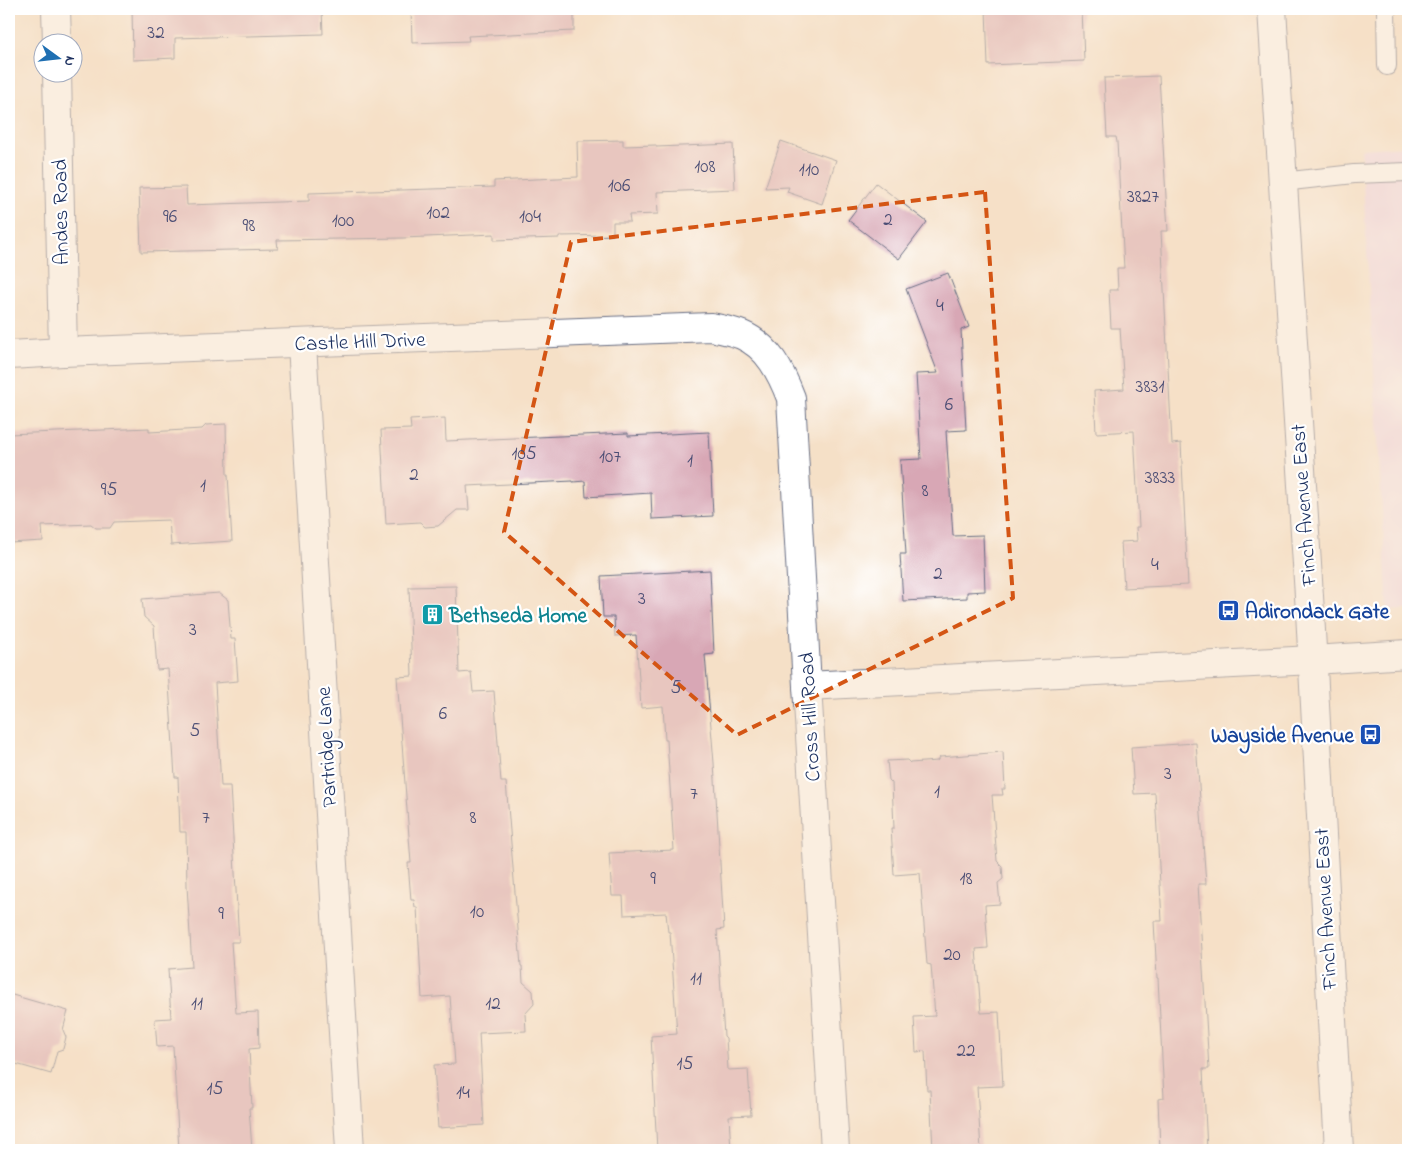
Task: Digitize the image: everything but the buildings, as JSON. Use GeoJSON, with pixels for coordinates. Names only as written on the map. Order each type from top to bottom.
{"type":"FeatureCollection","features":[{"type":"Feature","properties":{"kind":"street"},"geometry":{"type":"LineString","coordinates":[[56,9],[57,32]]}},
{"type":"Feature","properties":{"kind":"street","name":"Finch Avenue East"},"geometry":{"type":"LineString","coordinates":[[1272,9],[1313,660],[1339,1150]]}},
{"type":"Feature","properties":{"kind":"street","name":"Andes Road"},"geometry":{"type":"LineString","coordinates":[[57,82],[63,352]]}},
{"type":"Feature","properties":{"kind":"street","name":"Castle Hill Drive"},"geometry":{"type":"LineString","coordinates":[[9,355],[711,327]]}},
{"type":"Feature","properties":{"kind":"street","name":"Cross Hill Road"},"geometry":{"type":"LineString","coordinates":[[711,327],[742,335],[764,350],[782,374],[791,398],[835,1150]]}},
{"type":"Feature","properties":{"kind":"street","name":"Partridge Lane"},"geometry":{"type":"LineString","coordinates":[[302,344],[350,1150]]}},
{"type":"Feature","properties":{"kind":"street"},"geometry":{"type":"LineString","coordinates":[[807,686],[1408,654]]}},
{"type":"Feature","properties":{"kind":"lane"},"geometry":{"type":"LineString","coordinates":[[1386,9],[1387,66]]}},
{"type":"Feature","properties":{"kind":"lane"},"geometry":{"type":"LineString","coordinates":[[1282,182],[1354,174],[1408,172]]}},
{"type":"Feature","properties":{"kind":"highlighted area"},"geometry":{"type":"Polygon","coordinates":[[[985,192],[1013,598],[737,735],[504,532],[571,242],[985,192]]]}},
{"type":"Feature","properties":{"kind":"shaded area"},"geometry":{"type":"Polygon","coordinates":[[[1408,146],[1408,609],[1388,610],[1361,149],[1408,146]]]}},
{"type":"Feature","properties":{"kind":"place","name":"Adirondack Gate"},"geometry":{"type":"Point","coordinates":[1229,611]}},
{"type":"Feature","properties":{"kind":"place","name":"Bethseda Home"},"geometry":{"type":"Point","coordinates":[433,615]}},
{"type":"Feature","properties":{"kind":"place","name":"Wayside Avenue"},"geometry":{"type":"Point","coordinates":[1370,735]}}]}
